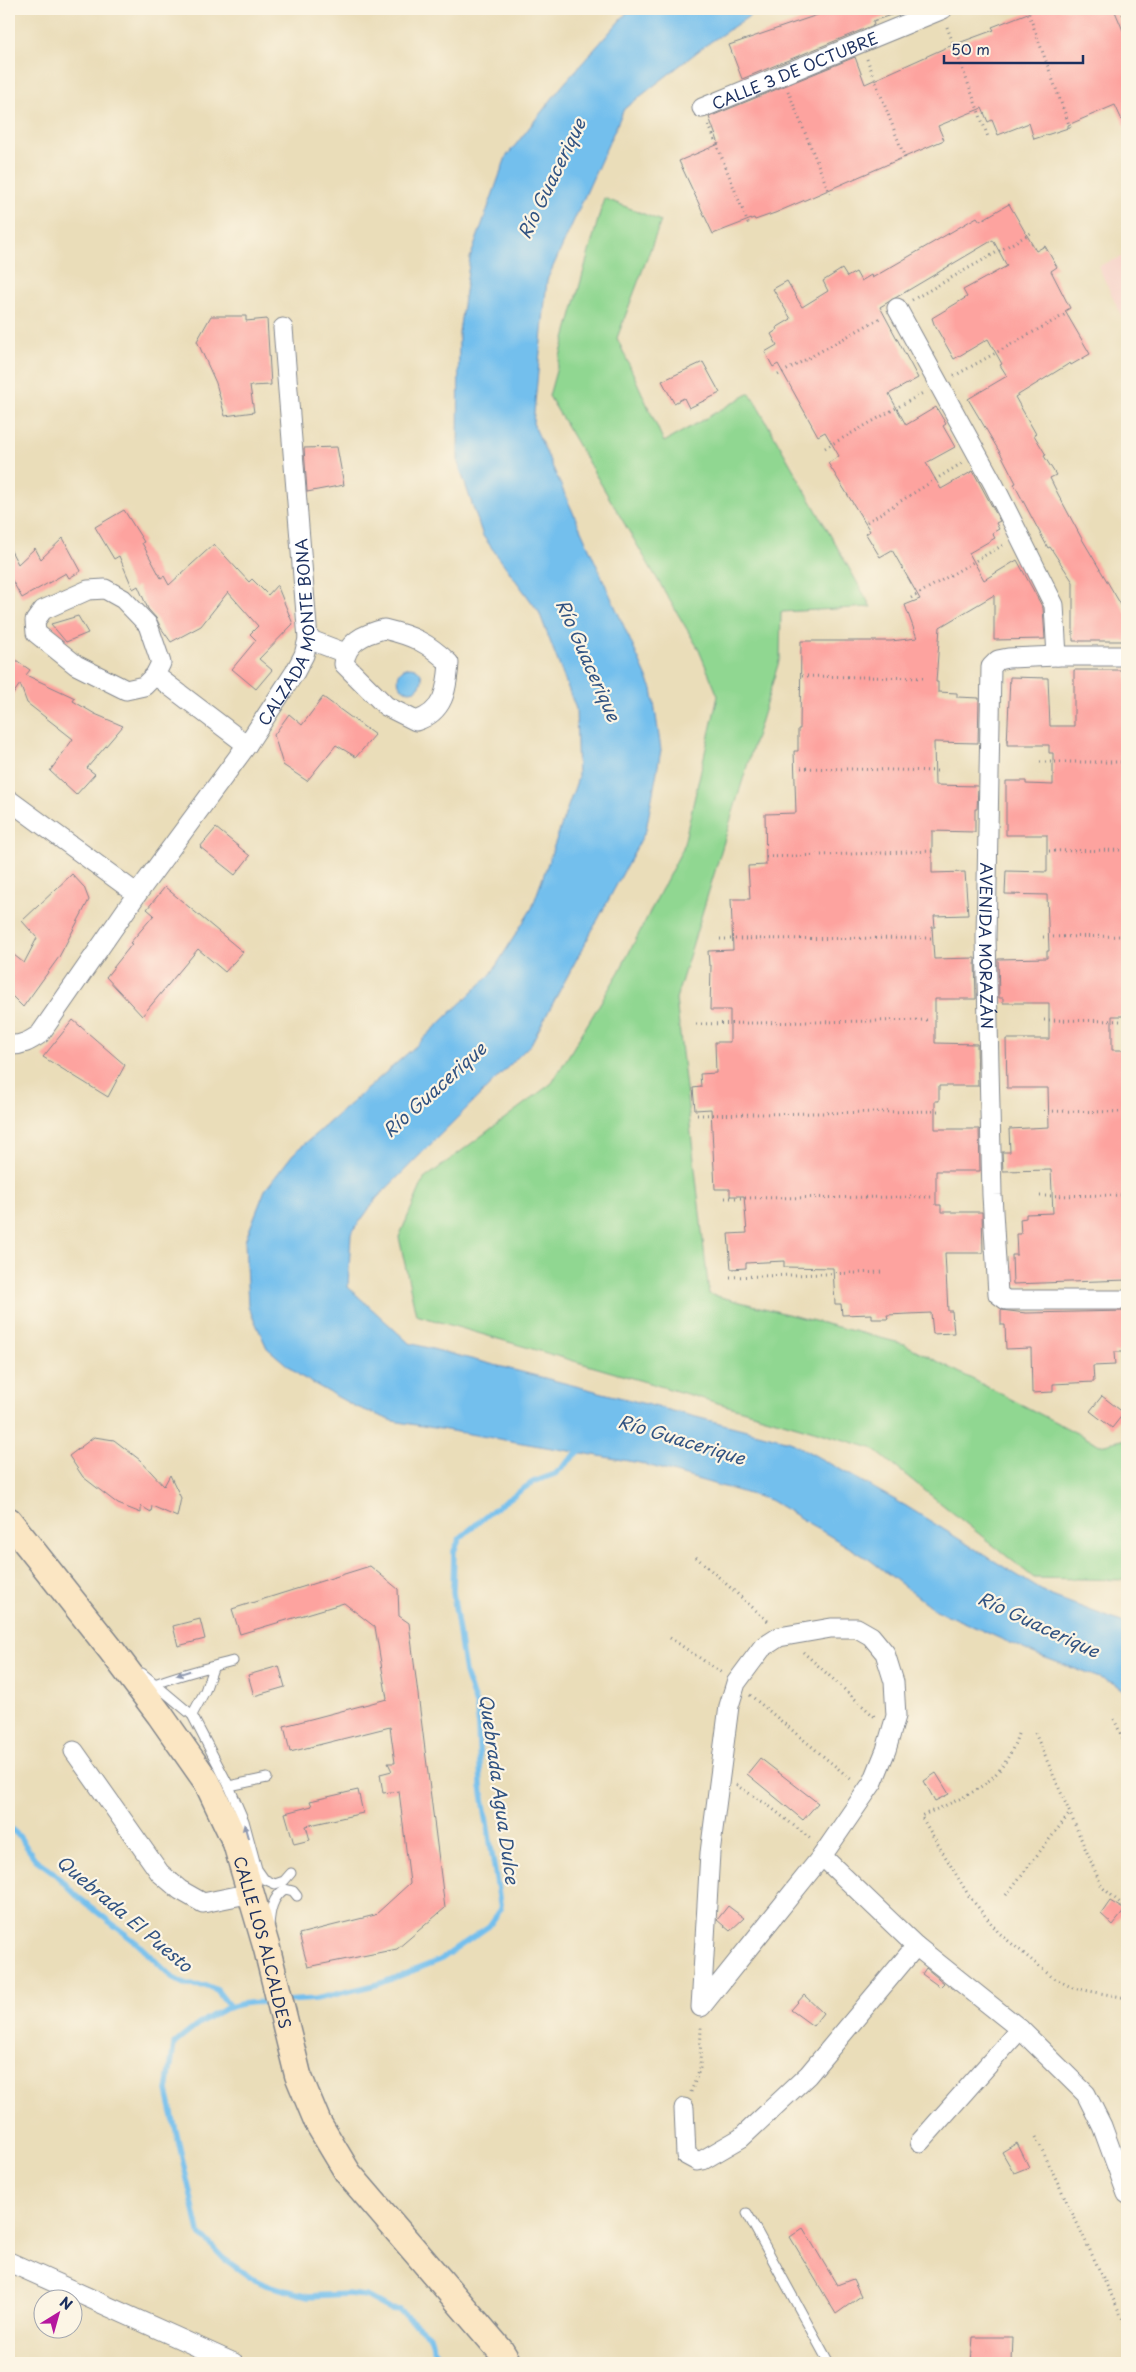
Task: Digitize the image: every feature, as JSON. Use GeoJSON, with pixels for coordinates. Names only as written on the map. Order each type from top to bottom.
{"type":"FeatureCollection","features":[{"type":"Feature","properties":{"kind":"main road","name":"CALLE LOS ALCALDES"},"geometry":{"type":"LineString","coordinates":[[9,1521],[112,1651],[160,1715],[206,1782],[236,1843],[267,1948],[298,2076],[318,2123],[348,2173],[500,2350],[508,2363]]}},
{"type":"Feature","properties":{"kind":"street","name":"CALLE 3 DE OCTUBRE"},"geometry":{"type":"LineString","coordinates":[[702,108],[942,9]]}},
{"type":"Feature","properties":{"kind":"street"},"geometry":{"type":"LineString","coordinates":[[897,308],[978,454],[1054,605],[1057,656]]}},
{"type":"Feature","properties":{"kind":"street","name":"CALZADA MONTE BONA"},"geometry":{"type":"LineString","coordinates":[[9,1045],[16,1046],[29,1042],[40,1034],[137,894],[247,745],[296,672],[304,655],[308,638],[283,328]]}},
{"type":"Feature","properties":{"kind":"street"},"geometry":{"type":"LineString","coordinates":[[105,589],[123,598],[148,625],[161,663],[156,675],[144,686],[126,690],[76,665],[36,633],[35,621],[43,610],[88,590],[105,589]]}},
{"type":"Feature","properties":{"kind":"street"},"geometry":{"type":"LineString","coordinates":[[384,628],[412,635],[431,646],[449,663],[448,680],[442,699],[433,714],[416,721],[386,706],[363,684],[344,664],[345,653],[363,634],[384,628]]}},
{"type":"Feature","properties":{"kind":"street"},"geometry":{"type":"LineString","coordinates":[[308,638],[345,653]]}},
{"type":"Feature","properties":{"kind":"street","name":"AVENIDA MORAZÁN"},"geometry":{"type":"LineString","coordinates":[[1127,656],[1057,656],[998,660],[991,667],[991,771],[986,937],[992,1186],[998,1294],[1006,1300],[1127,1300]]}},
{"type":"Feature","properties":{"kind":"street"},"geometry":{"type":"LineString","coordinates":[[156,675],[247,745]]}},
{"type":"Feature","properties":{"kind":"street"},"geometry":{"type":"LineString","coordinates":[[9,800],[137,894]]}},
{"type":"Feature","properties":{"kind":"street"},"geometry":{"type":"LineString","coordinates":[[831,1628],[857,1628],[871,1636],[885,1653],[894,1682],[896,1716],[886,1750],[866,1792],[824,1853],[701,2006],[710,1853],[729,1706],[736,1683],[762,1648],[779,1637],[831,1628]]}},
{"type":"Feature","properties":{"kind":"street"},"geometry":{"type":"LineString","coordinates":[[74,1751],[160,1872],[180,1890],[203,1903],[252,1893]]}},
{"type":"Feature","properties":{"kind":"street"},"geometry":{"type":"LineString","coordinates":[[824,1853],[916,1946],[1020,2030],[1086,2094],[1102,2126],[1127,2194]]}},
{"type":"Feature","properties":{"kind":"street"},"geometry":{"type":"LineString","coordinates":[[684,2108],[686,2155],[691,2159],[703,2160],[740,2138],[808,2075],[916,1946]]}},
{"type":"Feature","properties":{"kind":"street"},"geometry":{"type":"LineString","coordinates":[[920,2142],[1020,2030]]}},
{"type":"Feature","properties":{"kind":"street"},"geometry":{"type":"LineString","coordinates":[[9,2262],[234,2363]]}},
{"type":"Feature","properties":{"kind":"lane"},"geometry":{"type":"LineString","coordinates":[[112,1651],[192,1715],[229,1786],[244,1821],[257,1869],[264,1879],[275,1884],[284,1881],[291,1873]]}},
{"type":"Feature","properties":{"kind":"lane"},"geometry":{"type":"LineString","coordinates":[[155,1684],[188,1671],[213,1668],[233,1661]]}},
{"type":"Feature","properties":{"kind":"lane"},"geometry":{"type":"LineString","coordinates":[[192,1715],[205,1691],[213,1668]]}},
{"type":"Feature","properties":{"kind":"lane"},"geometry":{"type":"LineString","coordinates":[[229,1786],[267,1778]]}},
{"type":"Feature","properties":{"kind":"lane"},"geometry":{"type":"LineString","coordinates":[[267,1948],[270,1917],[276,1898],[285,1889],[292,1891],[297,1896]]}},
{"type":"Feature","properties":{"kind":"lane"},"geometry":{"type":"LineString","coordinates":[[747,2213],[829,2363]]}},
{"type":"Feature","properties":{"kind":"path"},"geometry":{"type":"LineString","coordinates":[[942,9],[988,137]]}},
{"type":"Feature","properties":{"kind":"path"},"geometry":{"type":"LineString","coordinates":[[1027,9],[1071,130]]}},
{"type":"Feature","properties":{"kind":"path"},"geometry":{"type":"LineString","coordinates":[[1121,9],[1127,25]]}},
{"type":"Feature","properties":{"kind":"path"},"geometry":{"type":"LineString","coordinates":[[861,42],[906,161]]}},
{"type":"Feature","properties":{"kind":"path"},"geometry":{"type":"LineString","coordinates":[[781,74],[830,194]]}},
{"type":"Feature","properties":{"kind":"path"},"geometry":{"type":"LineString","coordinates":[[702,108],[749,226]]}},
{"type":"Feature","properties":{"kind":"path"},"geometry":{"type":"LineString","coordinates":[[867,522],[978,454]]}},
{"type":"Feature","properties":{"kind":"path"},"geometry":{"type":"LineString","coordinates":[[912,598],[1019,536]]}},
{"type":"Feature","properties":{"kind":"path"},"geometry":{"type":"LineString","coordinates":[[802,676],[926,678]]}},
{"type":"Feature","properties":{"kind":"path"},"geometry":{"type":"LineString","coordinates":[[1040,762],[1127,762]]}},
{"type":"Feature","properties":{"kind":"path"},"geometry":{"type":"LineString","coordinates":[[801,768],[941,771]]}},
{"type":"Feature","properties":{"kind":"path"},"geometry":{"type":"LineString","coordinates":[[766,857],[935,850]]}},
{"type":"Feature","properties":{"kind":"path"},"geometry":{"type":"LineString","coordinates":[[1049,851],[1127,850]]}},
{"type":"Feature","properties":{"kind":"path"},"geometry":{"type":"LineString","coordinates":[[1043,937],[1127,936]]}},
{"type":"Feature","properties":{"kind":"path"},"geometry":{"type":"LineString","coordinates":[[720,940],[935,938]]}},
{"type":"Feature","properties":{"kind":"path"},"geometry":{"type":"LineString","coordinates":[[696,1024],[929,1020]]}},
{"type":"Feature","properties":{"kind":"path"},"geometry":{"type":"LineString","coordinates":[[1044,1020],[1127,1021]]}},
{"type":"Feature","properties":{"kind":"path"},"geometry":{"type":"LineString","coordinates":[[697,1115],[938,1111]]}},
{"type":"Feature","properties":{"kind":"path"},"geometry":{"type":"LineString","coordinates":[[1043,1111],[1127,1112]]}},
{"type":"Feature","properties":{"kind":"path"},"geometry":{"type":"LineString","coordinates":[[1040,1196],[1127,1195]]}},
{"type":"Feature","properties":{"kind":"path"},"geometry":{"type":"LineString","coordinates":[[725,1198],[931,1197]]}},
{"type":"Feature","properties":{"kind":"path"},"geometry":{"type":"LineString","coordinates":[[730,1277],[884,1272]]}},
{"type":"Feature","properties":{"kind":"path"},"geometry":{"type":"LineString","coordinates":[[670,1638],[736,1683],[866,1792]]}},
{"type":"Feature","properties":{"kind":"path"},"geometry":{"type":"LineString","coordinates":[[1114,1719],[1127,1748]]}},
{"type":"Feature","properties":{"kind":"path"},"geometry":{"type":"LineString","coordinates":[[1035,1733],[1102,1887],[1127,1909]]}},
{"type":"Feature","properties":{"kind":"path"},"geometry":{"type":"LineString","coordinates":[[1018,1734],[1012,1754],[1000,1770],[977,1790],[920,1816],[970,1896],[999,1933],[1052,1977],[1073,1988],[1127,1998]]}},
{"type":"Feature","properties":{"kind":"path"},"geometry":{"type":"LineString","coordinates":[[720,1776],[769,1806],[824,1853]]}},
{"type":"Feature","properties":{"kind":"path"},"geometry":{"type":"LineString","coordinates":[[1006,1895],[1070,1813]]}},
{"type":"Feature","properties":{"kind":"path"},"geometry":{"type":"LineString","coordinates":[[684,2108],[700,2068],[701,2006]]}},
{"type":"Feature","properties":{"kind":"path"},"geometry":{"type":"LineString","coordinates":[[1036,2137],[1127,2328]]}},
{"type":"Feature","properties":{"kind":"shaded area"},"geometry":{"type":"Polygon","coordinates":[[[1127,255],[1127,328],[1098,266],[1127,255]]]}},
{"type":"Feature","properties":{"kind":"green space"},"geometry":{"type":"Polygon","coordinates":[[[604,198],[661,221],[617,338],[664,442],[750,393],[871,607],[781,612],[780,658],[676,999],[709,1294],[904,1344],[1100,1445],[1127,1439],[1127,1580],[1034,1578],[872,1448],[416,1315],[399,1237],[424,1179],[552,1083],[619,972],[683,848],[718,696],[698,648],[549,396],[604,198]]]}},
{"type":"Feature","properties":{"kind":"water","name":"Río Guacerique"},"geometry":{"type":"Polygon","coordinates":[[[630,9],[760,9],[706,45],[624,109],[547,280],[533,423],[652,689],[661,750],[646,830],[531,1044],[376,1199],[351,1234],[348,1287],[409,1343],[789,1441],[906,1506],[1049,1595],[1127,1624],[1127,1693],[1113,1683],[1035,1654],[934,1609],[870,1560],[770,1500],[640,1463],[393,1421],[354,1406],[300,1376],[267,1348],[248,1306],[245,1241],[265,1190],[293,1154],[417,1045],[491,974],[532,908],[578,778],[576,709],[539,612],[483,536],[458,463],[459,332],[470,258],[506,157],[562,86],[630,9]]]}},
{"type":"Feature","properties":{"kind":"water"},"geometry":{"type":"Polygon","coordinates":[[[410,667],[418,671],[422,679],[418,687],[410,691],[402,687],[398,679],[402,671],[410,667]]]}},
{"type":"Feature","properties":{"kind":"building"},"geometry":{"type":"Polygon","coordinates":[[[835,9],[903,9],[903,11],[873,21],[874,25],[742,79],[729,45],[835,9]]]}},
{"type":"Feature","properties":{"kind":"building"},"geometry":{"type":"Polygon","coordinates":[[[1038,9],[1114,9],[1127,40],[1127,131],[1115,105],[1068,125],[1068,128],[1034,139],[1029,123],[998,135],[992,120],[988,122],[982,108],[938,126],[944,140],[775,213],[755,220],[754,218],[713,234],[679,161],[719,144],[709,117],[855,57],[865,84],[945,48],[994,30],[992,27],[1038,9]]]}},
{"type":"Feature","properties":{"kind":"building"},"geometry":{"type":"Polygon","coordinates":[[[1009,204],[1036,251],[1045,246],[1057,267],[1051,271],[1070,308],[1065,311],[1090,354],[1071,365],[1070,363],[1015,397],[1036,434],[1034,435],[1046,455],[1044,456],[1056,475],[1050,478],[1058,494],[1127,615],[1127,641],[1073,641],[1073,582],[1050,547],[1048,548],[1014,484],[1016,483],[1002,456],[968,399],[1007,376],[1000,365],[1002,364],[988,339],[954,359],[934,324],[932,318],[967,297],[963,290],[1007,266],[993,240],[880,307],[918,378],[889,394],[906,425],[936,407],[946,424],[943,426],[955,447],[926,463],[941,489],[973,471],[1000,521],[996,523],[999,529],[992,533],[995,538],[969,553],[984,580],[1017,560],[1043,608],[1045,639],[994,640],[994,595],[940,627],[936,682],[938,682],[938,692],[957,693],[957,697],[979,698],[978,743],[934,742],[935,785],[978,786],[975,832],[932,831],[932,873],[965,872],[968,915],[934,916],[935,927],[932,927],[934,959],[975,958],[976,999],[935,999],[935,1043],[977,1044],[978,1086],[939,1086],[939,1101],[935,1101],[935,1129],[979,1129],[980,1171],[936,1171],[936,1205],[941,1205],[941,1212],[982,1212],[983,1253],[945,1253],[948,1311],[952,1311],[954,1333],[933,1334],[931,1313],[887,1315],[888,1319],[872,1319],[872,1314],[842,1315],[841,1304],[835,1304],[833,1268],[784,1267],[784,1261],[746,1263],[746,1268],[731,1269],[728,1234],[747,1233],[744,1196],[730,1196],[730,1189],[715,1189],[711,1109],[695,1110],[693,1088],[701,1087],[700,1074],[716,1073],[715,1042],[730,1042],[730,1010],[710,1010],[711,965],[709,965],[708,951],[733,950],[731,899],[750,899],[748,866],[766,865],[765,814],[796,813],[794,751],[798,751],[798,729],[800,729],[801,641],[891,641],[917,638],[905,605],[920,599],[892,550],[880,557],[866,534],[870,531],[828,463],[839,456],[825,432],[818,436],[778,364],[773,367],[765,352],[777,345],[771,334],[777,330],[776,328],[791,319],[773,289],[787,281],[802,307],[828,291],[823,281],[842,269],[847,277],[856,272],[861,281],[871,275],[872,278],[977,217],[980,221],[1009,204]]]}},
{"type":"Feature","properties":{"kind":"building"},"geometry":{"type":"Polygon","coordinates":[[[211,316],[246,316],[246,321],[267,319],[271,385],[250,386],[254,412],[225,416],[216,383],[197,341],[211,316]]]}},
{"type":"Feature","properties":{"kind":"building"},"geometry":{"type":"Polygon","coordinates":[[[703,362],[720,393],[689,408],[684,398],[674,403],[662,381],[703,362]]]}},
{"type":"Feature","properties":{"kind":"building"},"geometry":{"type":"Polygon","coordinates":[[[337,447],[344,485],[307,492],[304,448],[337,447]]]}},
{"type":"Feature","properties":{"kind":"building"},"geometry":{"type":"Polygon","coordinates":[[[124,510],[144,542],[142,543],[161,578],[164,576],[169,585],[214,544],[249,582],[252,579],[268,595],[277,585],[293,624],[259,659],[272,670],[256,689],[232,669],[256,640],[250,634],[258,626],[228,592],[201,626],[171,642],[148,609],[138,586],[133,589],[119,556],[114,559],[95,527],[124,510]]]}},
{"type":"Feature","properties":{"kind":"building"},"geometry":{"type":"Polygon","coordinates":[[[63,538],[81,571],[69,578],[66,573],[22,598],[9,575],[9,547],[18,564],[35,548],[41,559],[63,538]]]}},
{"type":"Feature","properties":{"kind":"building"},"geometry":{"type":"Polygon","coordinates":[[[78,616],[88,633],[66,642],[51,624],[78,616]]]}},
{"type":"Feature","properties":{"kind":"building"},"geometry":{"type":"Polygon","coordinates":[[[9,655],[30,670],[26,675],[75,698],[73,701],[95,714],[123,726],[87,768],[95,774],[76,795],[50,771],[73,739],[27,703],[20,684],[9,700],[9,655]]]}},
{"type":"Feature","properties":{"kind":"building"},"geometry":{"type":"Polygon","coordinates":[[[1074,670],[1127,670],[1127,1016],[1112,1016],[1112,1050],[1127,1050],[1127,1065],[1124,1065],[1125,1124],[1127,1123],[1127,1280],[1013,1284],[1012,1255],[1017,1255],[1016,1234],[1021,1234],[1020,1219],[1026,1218],[1026,1214],[1053,1213],[1051,1170],[1003,1171],[1002,1152],[1010,1152],[1009,1129],[1049,1127],[1048,1088],[1007,1088],[1006,1039],[1049,1039],[1049,1003],[1003,1003],[1003,998],[999,998],[998,959],[1047,958],[1047,951],[1049,951],[1047,895],[1005,894],[1006,871],[1047,872],[1047,835],[1006,835],[1006,781],[1026,781],[1026,784],[1053,785],[1053,753],[1049,753],[1049,745],[1007,745],[1010,677],[1048,678],[1050,726],[1074,726],[1074,670]]]}},
{"type":"Feature","properties":{"kind":"building"},"geometry":{"type":"Polygon","coordinates":[[[323,697],[375,735],[356,757],[336,745],[307,781],[283,765],[274,735],[289,714],[302,725],[323,697]]]}},
{"type":"Feature","properties":{"kind":"building"},"geometry":{"type":"Polygon","coordinates":[[[216,828],[250,856],[235,875],[200,847],[216,828]]]}},
{"type":"Feature","properties":{"kind":"building"},"geometry":{"type":"Polygon","coordinates":[[[72,874],[84,887],[89,900],[59,957],[23,1007],[9,993],[9,951],[24,963],[37,938],[22,921],[72,874]]]}},
{"type":"Feature","properties":{"kind":"building"},"geometry":{"type":"Polygon","coordinates":[[[165,887],[243,952],[225,972],[198,949],[142,1016],[106,977],[132,944],[130,943],[154,915],[147,909],[165,887]]]}},
{"type":"Feature","properties":{"kind":"building"},"geometry":{"type":"Polygon","coordinates":[[[73,1020],[125,1065],[108,1097],[43,1057],[73,1020]]]}},
{"type":"Feature","properties":{"kind":"building"},"geometry":{"type":"Polygon","coordinates":[[[1001,1310],[1026,1313],[1127,1311],[1127,1352],[1114,1352],[1115,1365],[1093,1366],[1094,1382],[1053,1384],[1053,1392],[1032,1393],[1031,1348],[1006,1349],[1005,1325],[1001,1325],[1001,1310]]]}},
{"type":"Feature","properties":{"kind":"building"},"geometry":{"type":"Polygon","coordinates":[[[1102,1396],[1124,1413],[1112,1428],[1090,1411],[1102,1396]]]}},
{"type":"Feature","properties":{"kind":"building"},"geometry":{"type":"Polygon","coordinates":[[[94,1437],[114,1440],[140,1460],[164,1486],[170,1475],[181,1498],[177,1517],[152,1506],[151,1512],[141,1506],[141,1513],[118,1504],[83,1477],[69,1456],[94,1437]]]}},
{"type":"Feature","properties":{"kind":"building"},"geometry":{"type":"Polygon","coordinates":[[[370,1566],[398,1589],[399,1616],[409,1623],[445,1908],[397,1949],[308,1967],[299,1934],[375,1915],[410,1883],[399,1791],[383,1793],[380,1774],[392,1771],[388,1763],[395,1763],[390,1727],[290,1752],[284,1726],[387,1699],[375,1627],[344,1603],[240,1634],[232,1609],[370,1566]]]}},
{"type":"Feature","properties":{"kind":"building"},"geometry":{"type":"Polygon","coordinates":[[[200,1619],[205,1639],[178,1646],[173,1626],[200,1619]]]}},
{"type":"Feature","properties":{"kind":"building"},"geometry":{"type":"Polygon","coordinates":[[[279,1666],[285,1687],[254,1696],[248,1675],[279,1666]]]}},
{"type":"Feature","properties":{"kind":"building"},"geometry":{"type":"Polygon","coordinates":[[[760,1758],[818,1803],[803,1820],[747,1774],[760,1758]]]}},
{"type":"Feature","properties":{"kind":"building"},"geometry":{"type":"Polygon","coordinates":[[[936,1773],[949,1794],[935,1801],[924,1781],[936,1773]]]}},
{"type":"Feature","properties":{"kind":"building"},"geometry":{"type":"Polygon","coordinates":[[[358,1790],[363,1813],[306,1826],[310,1840],[294,1844],[285,1813],[312,1806],[310,1801],[358,1790]]]}},
{"type":"Feature","properties":{"kind":"building"},"geometry":{"type":"Polygon","coordinates":[[[1110,1901],[1125,1910],[1113,1925],[1101,1914],[1110,1901]]]}},
{"type":"Feature","properties":{"kind":"building"},"geometry":{"type":"Polygon","coordinates":[[[728,1906],[744,1918],[730,1931],[717,1920],[728,1906]]]}},
{"type":"Feature","properties":{"kind":"building"},"geometry":{"type":"Polygon","coordinates":[[[926,1968],[944,1983],[940,1987],[922,1974],[926,1968]]]}},
{"type":"Feature","properties":{"kind":"building"},"geometry":{"type":"Polygon","coordinates":[[[804,1995],[823,2013],[813,2026],[791,2010],[804,1995]]]}},
{"type":"Feature","properties":{"kind":"building"},"geometry":{"type":"Polygon","coordinates":[[[1017,2143],[1029,2167],[1014,2173],[1002,2152],[1017,2143]]]}},
{"type":"Feature","properties":{"kind":"building"},"geometry":{"type":"Polygon","coordinates":[[[803,2228],[837,2285],[853,2279],[861,2296],[836,2314],[790,2237],[803,2228]]]}},
{"type":"Feature","properties":{"kind":"building"},"geometry":{"type":"Polygon","coordinates":[[[973,2337],[1013,2337],[1012,2363],[971,2363],[973,2337]]]}},
{"type":"Feature","properties":{"kind":"waterway","name":"Quebrada Agua Dulce"},"geometry":{"type":"LineString","coordinates":[[286,2001],[316,1999],[379,1984],[440,1960],[489,1926],[501,1909],[481,1786],[477,1708],[465,1673],[453,1592],[454,1551],[460,1538],[494,1509],[533,1482],[555,1474],[584,1447]]}},
{"type":"Feature","properties":{"kind":"waterway","name":"Quebrada El Puesto"},"geometry":{"type":"LineString","coordinates":[[9,1827],[19,1836],[35,1859],[53,1872],[78,1897],[138,1944],[173,1978],[186,1985],[208,1986],[217,1990],[230,2007]]}},
{"type":"Feature","properties":{"kind":"waterway","name":"Quebrada Agua Dulce"},"geometry":{"type":"LineString","coordinates":[[272,2002],[245,2003],[232,2006],[197,2026],[174,2044],[167,2091],[199,2232],[223,2258],[251,2278],[266,2285],[308,2296],[348,2294],[366,2296],[390,2309],[399,2310],[430,2336],[434,2349],[445,2363]]}}]}
